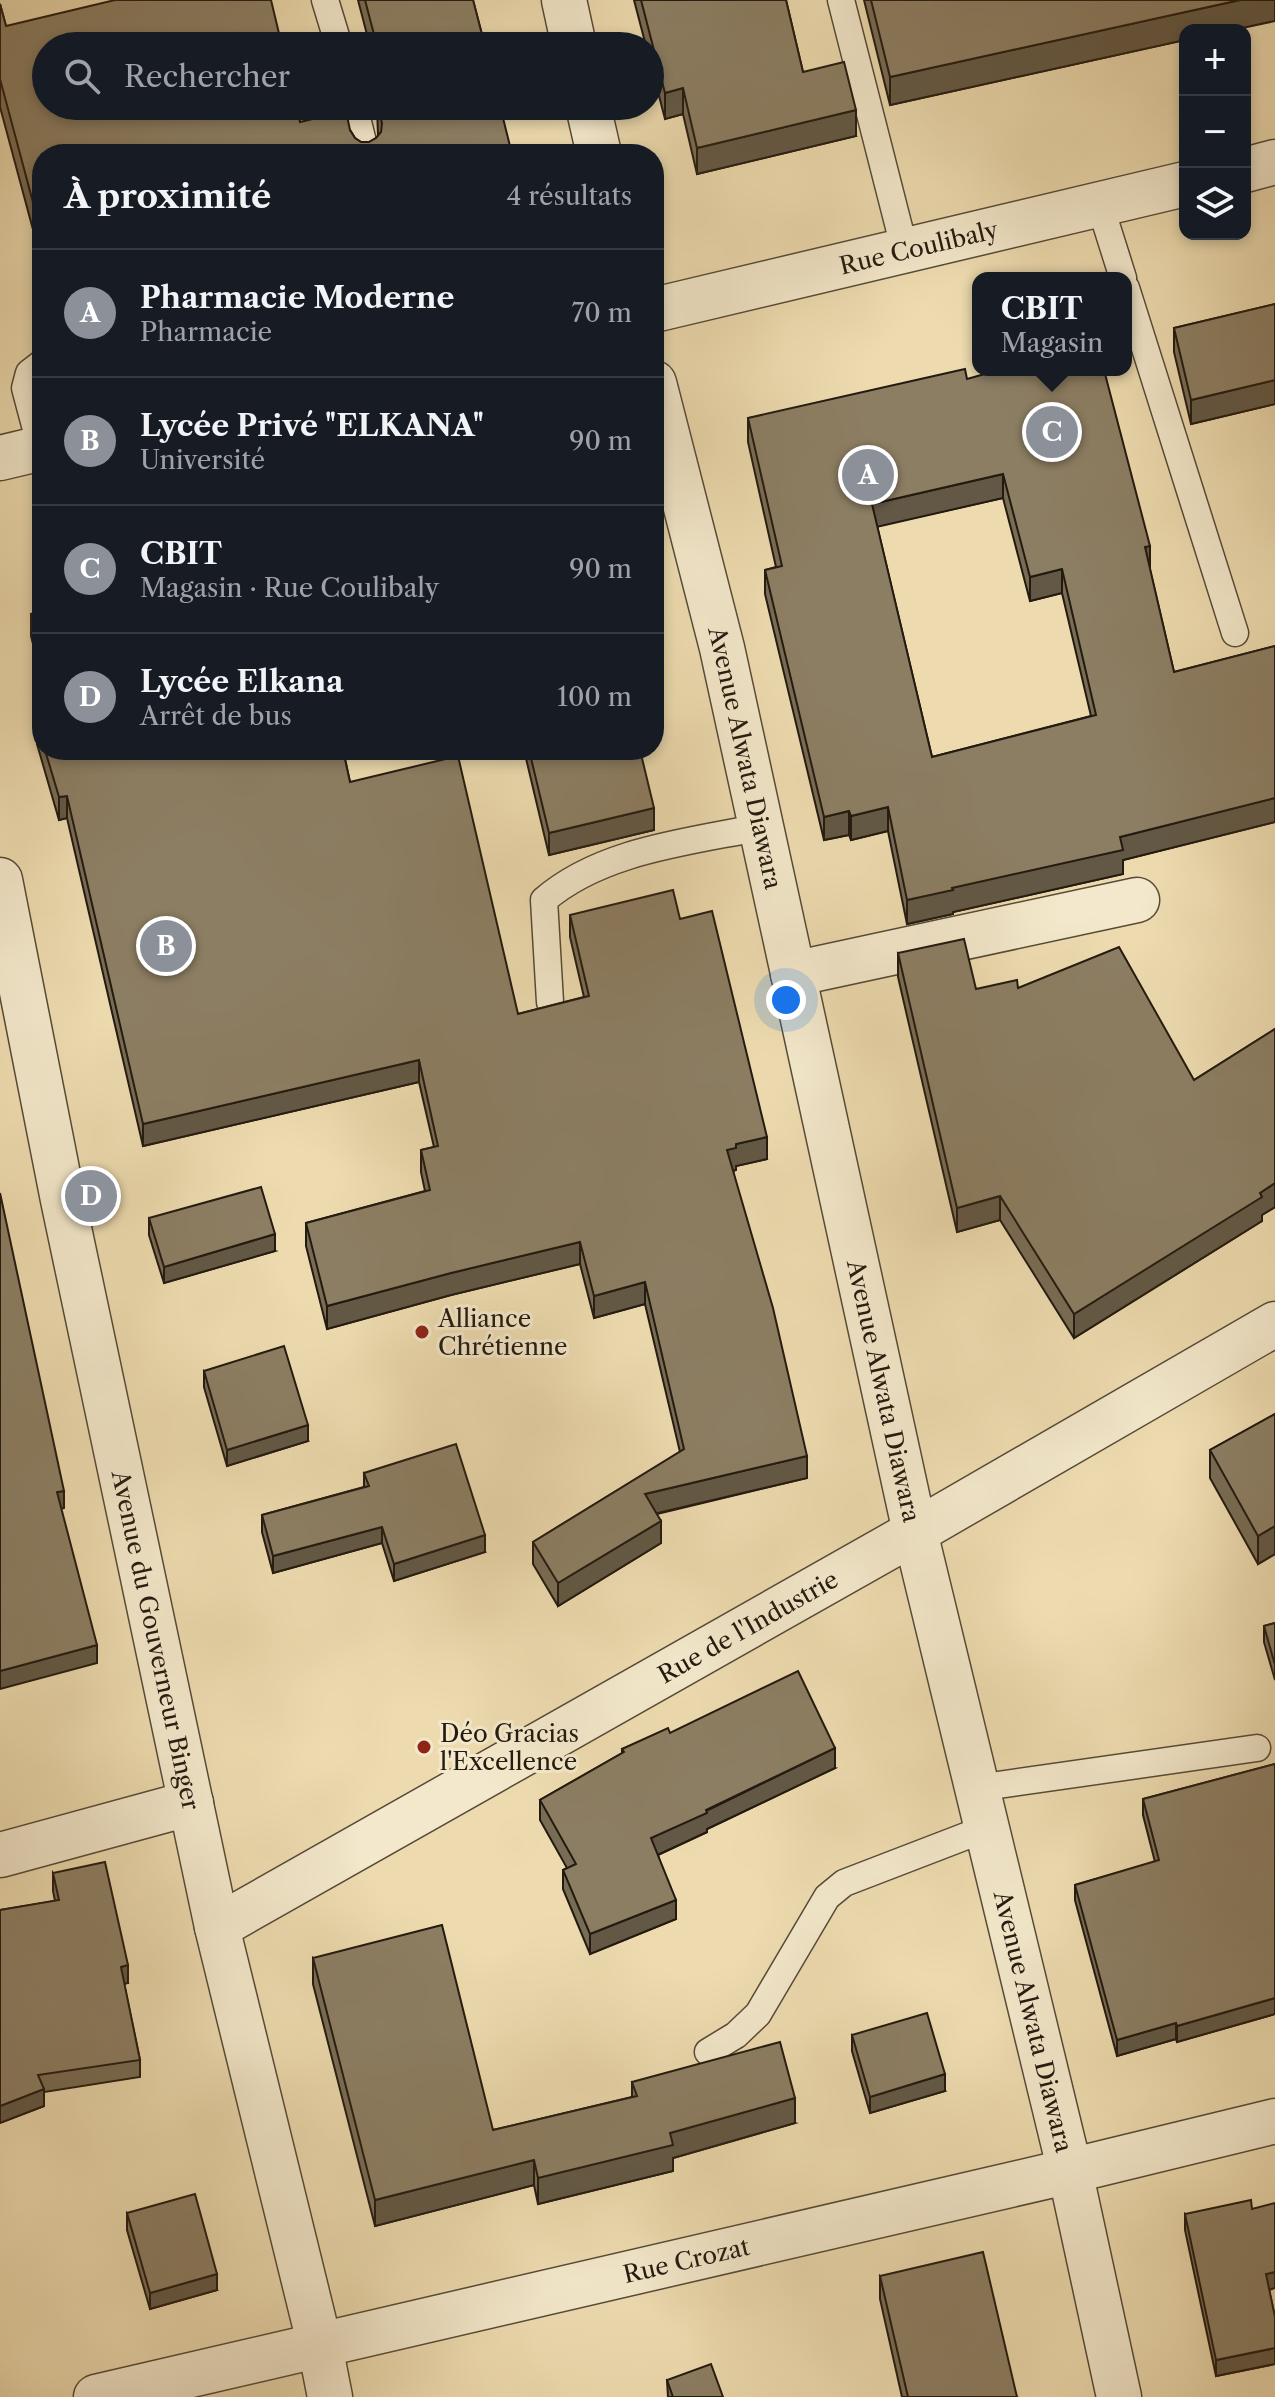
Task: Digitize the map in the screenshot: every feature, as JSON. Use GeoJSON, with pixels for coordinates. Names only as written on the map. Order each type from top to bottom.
{"type":"FeatureCollection","features":[{"type":"Feature","properties":{"kind":"street"},"geometry":{"type":"LineString","coordinates":[[564,0],[571,32]]}},
{"type":"Feature","properties":{"kind":"street"},"geometry":{"type":"LineString","coordinates":[[591,120],[597,144]]}},
{"type":"Feature","properties":{"kind":"street"},"geometry":{"type":"LineString","coordinates":[[1251,168],[1275,162]]}},
{"type":"Feature","properties":{"kind":"street","name":"Rue Coulibaly"},"geometry":{"type":"LineString","coordinates":[[664,308],[1179,185]]}},
{"type":"Feature","properties":{"kind":"street","name":"Avenue Alwata Diawara"},"geometry":{"type":"LineString","coordinates":[[664,422],[722,648],[915,1532],[1070,2171],[1119,2397]]}},
{"type":"Feature","properties":{"kind":"street"},"geometry":{"type":"LineString","coordinates":[[0,458],[32,450]]}},
{"type":"Feature","properties":{"kind":"street","name":"Avenue du Gouverneur Binger"},"geometry":{"type":"LineString","coordinates":[[0,880],[63,1200],[217,1927],[330,2397]]}},
{"type":"Feature","properties":{"kind":"street"},"geometry":{"type":"LineString","coordinates":[[793,974],[1137,900]]}},
{"type":"Feature","properties":{"kind":"street","name":"Rue de l'Industrie"},"geometry":{"type":"LineString","coordinates":[[217,1927],[915,1532],[1275,1324]]}},
{"type":"Feature","properties":{"kind":"street"},"geometry":{"type":"LineString","coordinates":[[0,1855],[191,1803]]}},
{"type":"Feature","properties":{"kind":"street","name":"Rue Crozat"},"geometry":{"type":"LineString","coordinates":[[96,2397],[1275,2121]]}},
{"type":"Feature","properties":{"kind":"lane"},"geometry":{"type":"LineString","coordinates":[[325,0],[335,32]]}},
{"type":"Feature","properties":{"kind":"lane"},"geometry":{"type":"LineString","coordinates":[[841,0],[905,251]]}},
{"type":"Feature","properties":{"kind":"lane"},"geometry":{"type":"LineString","coordinates":[[358,120],[364,144]]}},
{"type":"Feature","properties":{"kind":"lane"},"geometry":{"type":"LineString","coordinates":[[1100,205],[1121,272]]}},
{"type":"Feature","properties":{"kind":"lane"},"geometry":{"type":"LineString","coordinates":[[1132,307],[1235,633]]}},
{"type":"Feature","properties":{"kind":"lane"},"geometry":{"type":"LineString","coordinates":[[32,371],[25,388],[32,413]]}},
{"type":"Feature","properties":{"kind":"lane"},"geometry":{"type":"LineString","coordinates":[[550,1002],[544,900],[562,885],[640,853],[761,827]]}},
{"type":"Feature","properties":{"kind":"lane"},"geometry":{"type":"LineString","coordinates":[[708,2052],[736,2035],[758,2014],[827,1897],[844,1883],[982,1808],[1257,1748]]}},
{"type":"Feature","properties":{"kind":"building"},"geometry":{"type":"Polygon","coordinates":[[[115,0],[271,0],[279,32],[32,32],[32,120],[348,120],[355,138],[369,142],[381,132],[381,120],[504,120],[510,144],[32,144],[32,199],[0,79],[0,4],[6,26],[115,0]]]}},
{"type":"Feature","properties":{"kind":"building"},"geometry":{"type":"Polygon","coordinates":[[[365,0],[473,0],[481,32],[373,32],[365,0]]]}},
{"type":"Feature","properties":{"kind":"building"},"geometry":{"type":"Polygon","coordinates":[[[641,0],[786,0],[803,72],[844,62],[856,110],[697,148],[683,88],[665,93],[664,32],[649,32],[641,0]]]}},
{"type":"Feature","properties":{"kind":"building"},"geometry":{"type":"Polygon","coordinates":[[[871,0],[1240,0],[890,77],[871,0]]]}},
{"type":"Feature","properties":{"kind":"building"},"geometry":{"type":"Polygon","coordinates":[[[1275,304],[1275,380],[1191,400],[1174,328],[1275,304]]]}},
{"type":"Feature","properties":{"kind":"building"},"geometry":{"type":"Polygon","coordinates":[[[965,369],[967,379],[978,376],[1106,376],[1150,546],[1145,547],[1174,672],[1275,646],[1275,798],[1120,837],[1123,850],[907,900],[888,807],[851,816],[849,811],[824,817],[765,570],[782,566],[748,418],[965,369]],[[1003,474],[872,504],[932,757],[1096,715],[1062,569],[1030,577],[1003,474]]]}},
{"type":"Feature","properties":{"kind":"building"},"geometry":{"type":"Polygon","coordinates":[[[48,760],[345,760],[350,782],[441,760],[459,760],[518,1014],[589,996],[570,915],[673,890],[680,919],[712,911],[767,1137],[736,1144],[736,1148],[727,1150],[773,1308],[807,1456],[645,1494],[661,1521],[558,1583],[533,1542],[684,1449],[645,1282],[594,1296],[580,1242],[327,1306],[306,1223],[430,1190],[421,1150],[438,1146],[419,1060],[143,1124],[67,796],[59,797],[48,760]]]}},
{"type":"Feature","properties":{"kind":"building"},"geometry":{"type":"Polygon","coordinates":[[[531,760],[642,760],[654,808],[549,833],[531,760]]]}},
{"type":"Feature","properties":{"kind":"building"},"geometry":{"type":"Polygon","coordinates":[[[964,939],[976,989],[1017,980],[1018,988],[1119,947],[1194,1080],[1275,1029],[1275,1183],[1260,1193],[1262,1197],[1074,1314],[1000,1196],[957,1208],[898,953],[964,939]]]}},
{"type":"Feature","properties":{"kind":"building"},"geometry":{"type":"Polygon","coordinates":[[[261,1187],[275,1234],[164,1267],[149,1218],[261,1187]]]}},
{"type":"Feature","properties":{"kind":"building"},"geometry":{"type":"Polygon","coordinates":[[[0,1193],[64,1491],[57,1492],[97,1645],[0,1671],[0,1193]]]}},
{"type":"Feature","properties":{"kind":"building"},"geometry":{"type":"Polygon","coordinates":[[[284,1346],[308,1425],[227,1450],[204,1371],[284,1346]]]}},
{"type":"Feature","properties":{"kind":"building"},"geometry":{"type":"Polygon","coordinates":[[[1275,1414],[1275,1526],[1258,1536],[1210,1450],[1275,1414]]]}},
{"type":"Feature","properties":{"kind":"building"},"geometry":{"type":"Polygon","coordinates":[[[456,1444],[485,1535],[394,1564],[382,1527],[273,1556],[262,1515],[369,1486],[364,1473],[456,1444]]]}},
{"type":"Feature","properties":{"kind":"building"},"geometry":{"type":"Polygon","coordinates":[[[1275,1623],[1275,1665],[1264,1626],[1275,1623]]]}},
{"type":"Feature","properties":{"kind":"building"},"geometry":{"type":"Polygon","coordinates":[[[798,1671],[835,1748],[651,1838],[676,1900],[590,1934],[563,1870],[576,1864],[540,1800],[624,1752],[622,1749],[668,1728],[670,1733],[798,1671]]]}},
{"type":"Feature","properties":{"kind":"building"},"geometry":{"type":"Polygon","coordinates":[[[1275,1764],[1275,1998],[1117,2040],[1075,1885],[1159,1860],[1143,1799],[1275,1764]]]}},
{"type":"Feature","properties":{"kind":"building"},"geometry":{"type":"Polygon","coordinates":[[[105,1862],[128,1965],[121,1967],[140,2060],[38,2075],[44,2089],[0,2106],[0,1910],[59,1900],[53,1873],[105,1862]]]}},
{"type":"Feature","properties":{"kind":"building"},"geometry":{"type":"Polygon","coordinates":[[[442,1925],[493,2130],[637,2096],[632,2082],[780,2042],[795,2098],[670,2133],[673,2145],[538,2178],[534,2160],[375,2200],[313,1958],[442,1925]]]}},
{"type":"Feature","properties":{"kind":"building"},"geometry":{"type":"Polygon","coordinates":[[[927,2013],[945,2074],[870,2097],[852,2035],[927,2013]]]}},
{"type":"Feature","properties":{"kind":"building"},"geometry":{"type":"Polygon","coordinates":[[[195,2194],[217,2274],[150,2293],[127,2213],[195,2194]]]}},
{"type":"Feature","properties":{"kind":"building"},"geometry":{"type":"Polygon","coordinates":[[[1251,2200],[1252,2209],[1275,2203],[1275,2272],[1266,2274],[1275,2317],[1275,2348],[1216,2360],[1185,2214],[1251,2200]]]}},
{"type":"Feature","properties":{"kind":"building"},"geometry":{"type":"Polygon","coordinates":[[[983,2252],[1017,2397],[908,2397],[880,2276],[983,2252]]]}},
{"type":"Feature","properties":{"kind":"building"},"geometry":{"type":"Polygon","coordinates":[[[711,2364],[723,2397],[673,2397],[667,2380],[711,2364]]]}},
{"type":"Feature","properties":{"kind":"place","name":"CBIT"},"geometry":{"type":"Point","coordinates":[1052,432]}},
{"type":"Feature","properties":{"kind":"place","name":"Pharmacie Moderne"},"geometry":{"type":"Point","coordinates":[868,475]}},
{"type":"Feature","properties":{"kind":"place","name":"Lycée Privé \"ELKANA\""},"geometry":{"type":"Point","coordinates":[166,946]}},
{"type":"Feature","properties":{"kind":"place","name":"Lycée Elkana"},"geometry":{"type":"Point","coordinates":[91,1196]}},
{"type":"Feature","properties":{"kind":"place","name":"Alliance Chrétienne"},"geometry":{"type":"Point","coordinates":[422,1332]}},
{"type":"Feature","properties":{"kind":"place","name":"Déo Gracias l'Excellence"},"geometry":{"type":"Point","coordinates":[424,1747]}}]}
